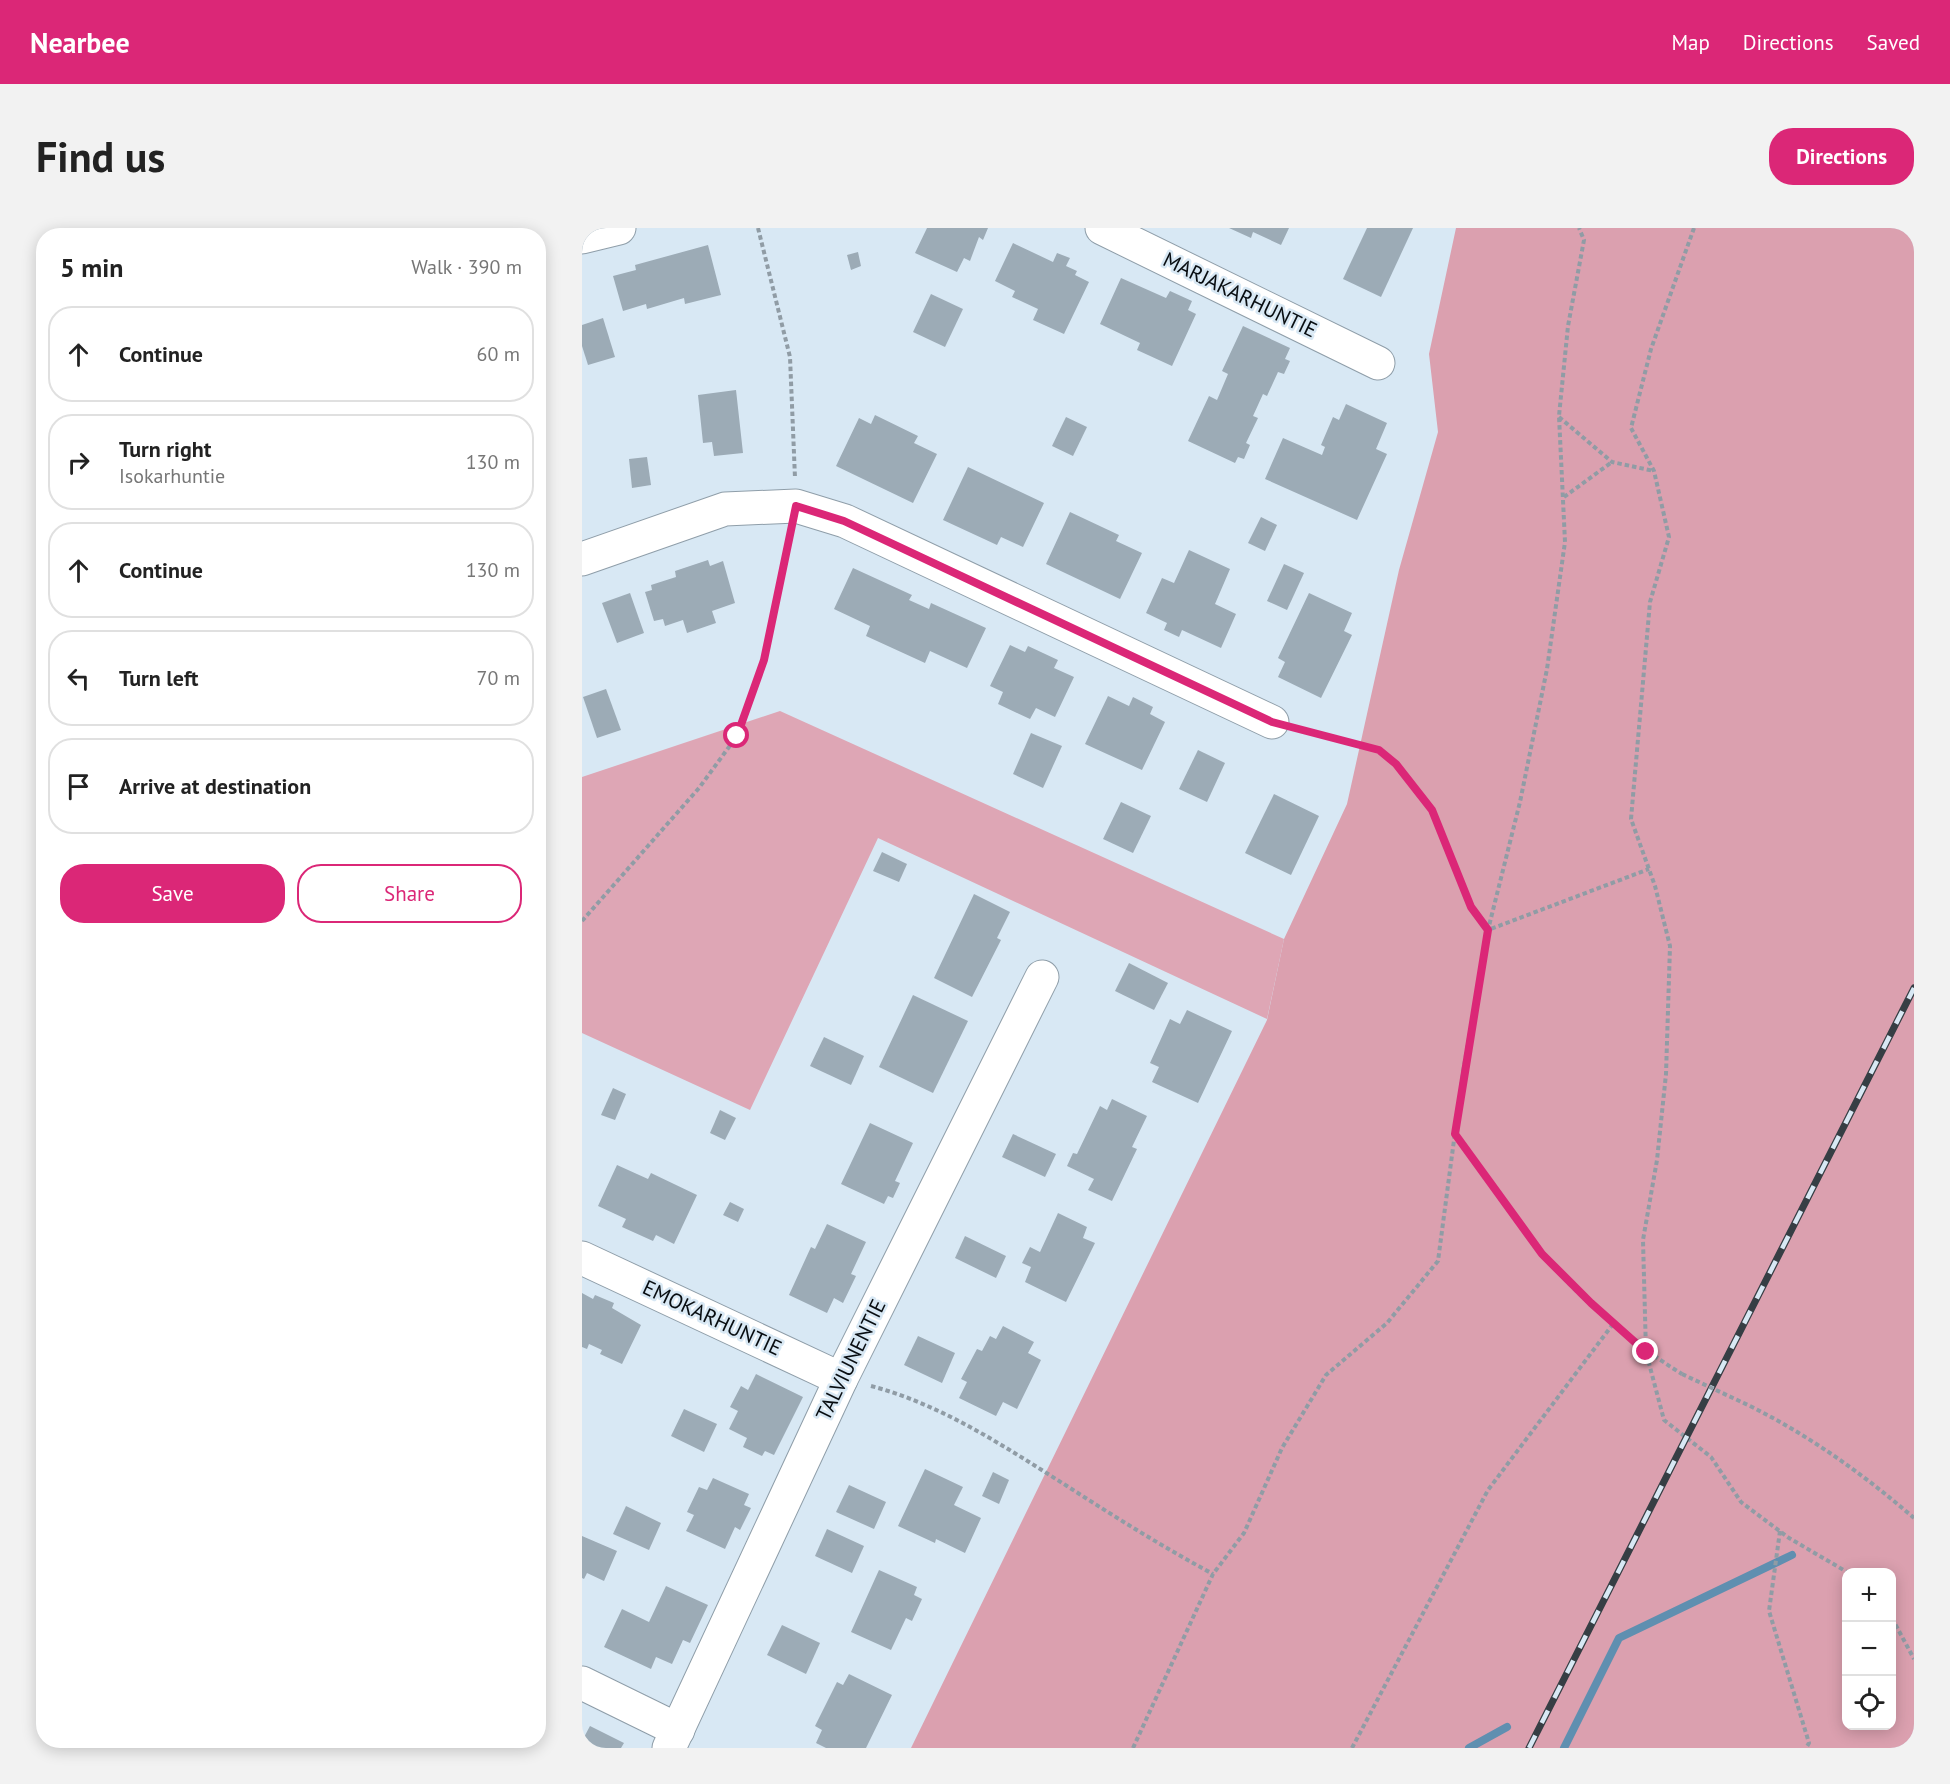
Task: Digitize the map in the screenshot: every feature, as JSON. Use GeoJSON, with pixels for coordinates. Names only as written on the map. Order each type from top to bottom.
{"type":"FeatureCollection","features":[{"type":"Feature","properties":{"kind":"street"},"geometry":{"type":"LineString","coordinates":[[582,237],[619,228]]}},
{"type":"Feature","properties":{"kind":"street","name":"MARJAKARHUNTIE"},"geometry":{"type":"LineString","coordinates":[[1102,228],[1378,363]]}},
{"type":"Feature","properties":{"kind":"street"},"geometry":{"type":"LineString","coordinates":[[582,559],[725,508],[796,506],[844,521],[1272,722]]}},
{"type":"Feature","properties":{"kind":"street","name":"TALVIUNENTIE"},"geometry":{"type":"LineString","coordinates":[[673,1739],[841,1378],[1042,977]]}},
{"type":"Feature","properties":{"kind":"street","name":"EMOKARHUNTIE"},"geometry":{"type":"LineString","coordinates":[[582,1258],[841,1378]]}},
{"type":"Feature","properties":{"kind":"street"},"geometry":{"type":"LineString","coordinates":[[582,1683],[673,1739]]}},
{"type":"Feature","properties":{"kind":"path"},"geometry":{"type":"LineString","coordinates":[[582,921],[699,788],[737,736],[764,660],[796,506],[790,357],[758,228]]}},
{"type":"Feature","properties":{"kind":"path"},"geometry":{"type":"LineString","coordinates":[[1134,1748],[1213,1574],[1244,1533],[1282,1448],[1326,1375],[1388,1323],[1437,1261],[1488,930],[1520,802],[1547,669],[1565,542],[1559,416],[1568,326],[1584,240],[1580,228]]}},
{"type":"Feature","properties":{"kind":"path"},"geometry":{"type":"LineString","coordinates":[[1694,228],[1651,349],[1631,428],[1653,471],[1669,537],[1650,603],[1631,819],[1649,869],[1670,946],[1666,1074],[1657,1160],[1643,1240],[1646,1352],[1664,1420],[1711,1457],[1741,1502],[1780,1531],[1842,1569]]}},
{"type":"Feature","properties":{"kind":"path"},"geometry":{"type":"LineString","coordinates":[[1559,416],[1612,462],[1653,471]]}},
{"type":"Feature","properties":{"kind":"path"},"geometry":{"type":"LineString","coordinates":[[1563,498],[1612,462]]}},
{"type":"Feature","properties":{"kind":"path"},"geometry":{"type":"LineString","coordinates":[[1272,722],[1379,750],[1396,764],[1432,810],[1471,907],[1488,930]]}},
{"type":"Feature","properties":{"kind":"path"},"geometry":{"type":"LineString","coordinates":[[1488,930],[1649,869]]}},
{"type":"Feature","properties":{"kind":"path"},"geometry":{"type":"LineString","coordinates":[[1455,1134],[1542,1254],[1613,1324],[1646,1352],[1682,1374],[1791,1426],[1826,1448],[1914,1518]]}},
{"type":"Feature","properties":{"kind":"path"},"geometry":{"type":"LineString","coordinates":[[1352,1748],[1488,1490],[1613,1324]]}},
{"type":"Feature","properties":{"kind":"path"},"geometry":{"type":"LineString","coordinates":[[841,1378],[889,1391],[979,1430],[1166,1548],[1213,1574]]}},
{"type":"Feature","properties":{"kind":"path"},"geometry":{"type":"LineString","coordinates":[[1780,1531],[1768,1611],[1809,1743],[1806,1748]]}},
{"type":"Feature","properties":{"kind":"path"},"geometry":{"type":"LineString","coordinates":[[1894,1622],[1914,1659]]}},
{"type":"Feature","properties":{"kind":"shaded area"},"geometry":{"type":"Polygon","coordinates":[[[1456,228],[1914,228],[1914,1748],[911,1748],[1267,1020],[1284,939],[1347,804],[1399,570],[1438,432],[1429,354],[1456,228]]]}},
{"type":"Feature","properties":{"kind":"shaded area"},"geometry":{"type":"Polygon","coordinates":[[[780,711],[1284,939],[1267,1019],[878,838],[750,1110],[582,1033],[582,777],[780,711]]]}},
{"type":"Feature","properties":{"kind":"building"},"geometry":{"type":"Polygon","coordinates":[[[927,228],[988,228],[983,240],[979,237],[970,261],[964,258],[957,272],[915,253],[927,228]]]}},
{"type":"Feature","properties":{"kind":"building"},"geometry":{"type":"Polygon","coordinates":[[[1229,228],[1289,228],[1281,245],[1253,232],[1251,238],[1229,228]]]}},
{"type":"Feature","properties":{"kind":"building"},"geometry":{"type":"Polygon","coordinates":[[[1367,228],[1413,228],[1381,297],[1343,279],[1367,228]]]}},
{"type":"Feature","properties":{"kind":"building"},"geometry":{"type":"Polygon","coordinates":[[[1013,243],[1053,262],[1057,253],[1070,258],[1066,266],[1077,271],[1075,275],[1089,282],[1064,334],[1033,320],[1038,309],[1012,297],[1015,291],[995,281],[1013,243]]]}},
{"type":"Feature","properties":{"kind":"building"},"geometry":{"type":"Polygon","coordinates":[[[708,245],[721,295],[685,304],[684,298],[647,309],[646,304],[623,311],[613,276],[636,270],[635,265],[708,245]]]}},
{"type":"Feature","properties":{"kind":"building"},"geometry":{"type":"Polygon","coordinates":[[[858,252],[861,266],[851,270],[847,255],[858,252]]]}},
{"type":"Feature","properties":{"kind":"building"},"geometry":{"type":"Polygon","coordinates":[[[1121,278],[1166,298],[1170,291],[1192,301],[1188,310],[1196,314],[1172,366],[1137,350],[1140,343],[1100,324],[1121,278]]]}},
{"type":"Feature","properties":{"kind":"building"},"geometry":{"type":"Polygon","coordinates":[[[931,294],[963,309],[945,347],[913,332],[931,294]]]}},
{"type":"Feature","properties":{"kind":"building"},"geometry":{"type":"Polygon","coordinates":[[[603,318],[615,357],[588,365],[582,346],[582,325],[603,318]]]}},
{"type":"Feature","properties":{"kind":"building"},"geometry":{"type":"Polygon","coordinates":[[[1243,326],[1290,348],[1285,359],[1290,361],[1284,374],[1278,372],[1267,396],[1263,394],[1253,416],[1258,418],[1246,443],[1250,445],[1244,459],[1238,457],[1235,463],[1188,441],[1209,396],[1217,400],[1228,374],[1222,371],[1243,326]]]}},
{"type":"Feature","properties":{"kind":"building"},"geometry":{"type":"Polygon","coordinates":[[[736,390],[743,453],[714,456],[712,442],[703,443],[698,395],[736,390]]]}},
{"type":"Feature","properties":{"kind":"building"},"geometry":{"type":"Polygon","coordinates":[[[1346,404],[1387,423],[1376,449],[1387,454],[1357,520],[1265,479],[1283,438],[1322,455],[1325,447],[1321,445],[1333,417],[1339,420],[1346,404]]]}},
{"type":"Feature","properties":{"kind":"building"},"geometry":{"type":"Polygon","coordinates":[[[875,415],[918,436],[914,443],[937,454],[913,503],[836,466],[859,418],[871,424],[875,415]]]}},
{"type":"Feature","properties":{"kind":"building"},"geometry":{"type":"Polygon","coordinates":[[[1066,417],[1087,427],[1073,456],[1052,446],[1066,417]]]}},
{"type":"Feature","properties":{"kind":"building"},"geometry":{"type":"Polygon","coordinates":[[[647,457],[651,485],[632,488],[629,459],[647,457]]]}},
{"type":"Feature","properties":{"kind":"building"},"geometry":{"type":"Polygon","coordinates":[[[968,467],[1044,503],[1023,547],[1001,537],[997,545],[943,520],[968,467]]]}},
{"type":"Feature","properties":{"kind":"building"},"geometry":{"type":"Polygon","coordinates":[[[1070,512],[1119,535],[1116,541],[1142,553],[1120,599],[1046,564],[1070,512]]]}},
{"type":"Feature","properties":{"kind":"building"},"geometry":{"type":"Polygon","coordinates":[[[1261,517],[1277,525],[1265,551],[1248,543],[1261,517]]]}},
{"type":"Feature","properties":{"kind":"building"},"geometry":{"type":"Polygon","coordinates":[[[1189,550],[1230,569],[1215,604],[1236,614],[1221,648],[1182,630],[1179,637],[1164,630],[1167,623],[1146,613],[1162,578],[1174,583],[1189,550]]]}},
{"type":"Feature","properties":{"kind":"building"},"geometry":{"type":"Polygon","coordinates":[[[708,560],[710,566],[723,561],[735,603],[712,611],[716,623],[687,633],[683,620],[665,626],[663,619],[654,621],[645,592],[652,590],[651,585],[676,577],[675,571],[708,560]]]}},
{"type":"Feature","properties":{"kind":"building"},"geometry":{"type":"Polygon","coordinates":[[[1284,564],[1304,573],[1287,610],[1267,601],[1284,564]]]}},
{"type":"Feature","properties":{"kind":"building"},"geometry":{"type":"Polygon","coordinates":[[[853,568],[912,595],[909,600],[929,609],[931,603],[986,628],[967,668],[930,651],[925,663],[866,636],[870,626],[834,609],[853,568]]]}},
{"type":"Feature","properties":{"kind":"building"},"geometry":{"type":"Polygon","coordinates":[[[630,593],[644,633],[617,643],[602,603],[630,593]]]}},
{"type":"Feature","properties":{"kind":"building"},"geometry":{"type":"Polygon","coordinates":[[[1309,593],[1352,613],[1344,631],[1352,635],[1321,698],[1278,677],[1285,662],[1278,658],[1309,593]]]}},
{"type":"Feature","properties":{"kind":"building"},"geometry":{"type":"Polygon","coordinates":[[[1010,645],[1025,652],[1028,646],[1058,660],[1054,668],[1074,677],[1055,717],[1036,708],[1030,719],[998,704],[1003,692],[990,686],[1010,645]]]}},
{"type":"Feature","properties":{"kind":"building"},"geometry":{"type":"Polygon","coordinates":[[[606,689],[621,730],[597,738],[583,697],[606,689]]]}},
{"type":"Feature","properties":{"kind":"building"},"geometry":{"type":"Polygon","coordinates":[[[1108,696],[1129,706],[1133,697],[1153,707],[1150,714],[1165,722],[1142,770],[1085,744],[1108,696]]]}},
{"type":"Feature","properties":{"kind":"building"},"geometry":{"type":"Polygon","coordinates":[[[1031,733],[1062,746],[1043,788],[1013,774],[1031,733]]]}},
{"type":"Feature","properties":{"kind":"building"},"geometry":{"type":"Polygon","coordinates":[[[1198,750],[1225,763],[1207,802],[1179,789],[1198,750]]]}},
{"type":"Feature","properties":{"kind":"building"},"geometry":{"type":"Polygon","coordinates":[[[1274,794],[1319,816],[1291,875],[1245,853],[1274,794]]]}},
{"type":"Feature","properties":{"kind":"building"},"geometry":{"type":"Polygon","coordinates":[[[1121,802],[1151,816],[1133,853],[1103,839],[1121,802]]]}},
{"type":"Feature","properties":{"kind":"building"},"geometry":{"type":"Polygon","coordinates":[[[882,852],[907,864],[899,882],[873,871],[882,852]]]}},
{"type":"Feature","properties":{"kind":"building"},"geometry":{"type":"Polygon","coordinates":[[[974,894],[1010,912],[997,938],[1001,940],[972,997],[934,978],[974,894]]]}},
{"type":"Feature","properties":{"kind":"building"},"geometry":{"type":"Polygon","coordinates":[[[1129,963],[1168,983],[1154,1010],[1115,991],[1129,963]]]}},
{"type":"Feature","properties":{"kind":"building"},"geometry":{"type":"Polygon","coordinates":[[[913,995],[968,1021],[933,1093],[879,1067],[913,995]]]}},
{"type":"Feature","properties":{"kind":"building"},"geometry":{"type":"Polygon","coordinates":[[[1187,1010],[1232,1031],[1198,1103],[1152,1082],[1159,1067],[1150,1063],[1170,1019],[1180,1024],[1187,1010]]]}},
{"type":"Feature","properties":{"kind":"building"},"geometry":{"type":"Polygon","coordinates":[[[824,1037],[864,1056],[851,1085],[810,1066],[824,1037]]]}},
{"type":"Feature","properties":{"kind":"building"},"geometry":{"type":"Polygon","coordinates":[[[613,1088],[626,1094],[615,1120],[601,1115],[613,1088]]]}},
{"type":"Feature","properties":{"kind":"building"},"geometry":{"type":"Polygon","coordinates":[[[1112,1099],[1147,1116],[1132,1147],[1137,1149],[1112,1201],[1088,1190],[1094,1179],[1067,1166],[1073,1153],[1077,1154],[1100,1106],[1107,1110],[1112,1099]]]}},
{"type":"Feature","properties":{"kind":"building"},"geometry":{"type":"Polygon","coordinates":[[[720,1110],[736,1118],[725,1140],[710,1133],[720,1110]]]}},
{"type":"Feature","properties":{"kind":"building"},"geometry":{"type":"Polygon","coordinates":[[[870,1123],[913,1143],[895,1181],[900,1183],[893,1198],[888,1196],[884,1204],[841,1184],[870,1123]]]}},
{"type":"Feature","properties":{"kind":"building"},"geometry":{"type":"Polygon","coordinates":[[[1013,1134],[1056,1154],[1045,1177],[1002,1157],[1013,1134]]]}},
{"type":"Feature","properties":{"kind":"building"},"geometry":{"type":"Polygon","coordinates":[[[617,1165],[648,1179],[651,1173],[697,1195],[674,1244],[656,1235],[653,1241],[622,1227],[626,1219],[598,1206],[617,1165]]]}},
{"type":"Feature","properties":{"kind":"building"},"geometry":{"type":"Polygon","coordinates":[[[730,1202],[744,1209],[738,1222],[723,1215],[730,1202]]]}},
{"type":"Feature","properties":{"kind":"building"},"geometry":{"type":"Polygon","coordinates":[[[1058,1213],[1087,1227],[1083,1238],[1095,1243],[1066,1302],[1025,1282],[1031,1267],[1022,1263],[1030,1247],[1040,1252],[1058,1213]]]}},
{"type":"Feature","properties":{"kind":"building"},"geometry":{"type":"Polygon","coordinates":[[[827,1224],[866,1242],[851,1274],[856,1276],[843,1303],[834,1298],[827,1313],[789,1295],[811,1247],[815,1249],[827,1224]]]}},
{"type":"Feature","properties":{"kind":"building"},"geometry":{"type":"Polygon","coordinates":[[[965,1236],[1006,1256],[996,1278],[955,1258],[965,1236]]]}},
{"type":"Feature","properties":{"kind":"building"},"geometry":{"type":"Polygon","coordinates":[[[582,1293],[593,1299],[595,1295],[614,1303],[612,1308],[641,1325],[622,1364],[600,1354],[602,1350],[589,1344],[587,1349],[582,1347],[582,1293]]]}},
{"type":"Feature","properties":{"kind":"building"},"geometry":{"type":"Polygon","coordinates":[[[1003,1326],[1034,1342],[1028,1353],[1041,1360],[1017,1409],[1003,1402],[996,1416],[959,1398],[967,1382],[961,1379],[977,1349],[982,1351],[990,1336],[996,1339],[1003,1326]]]}},
{"type":"Feature","properties":{"kind":"building"},"geometry":{"type":"Polygon","coordinates":[[[918,1336],[955,1353],[942,1383],[904,1365],[918,1336]]]}},
{"type":"Feature","properties":{"kind":"building"},"geometry":{"type":"Polygon","coordinates":[[[756,1374],[803,1397],[774,1455],[765,1451],[762,1456],[743,1447],[747,1438],[729,1429],[738,1411],[730,1407],[741,1386],[748,1390],[756,1374]]]}},
{"type":"Feature","properties":{"kind":"building"},"geometry":{"type":"Polygon","coordinates":[[[684,1409],[717,1424],[704,1452],[671,1436],[684,1409]]]}},
{"type":"Feature","properties":{"kind":"building"},"geometry":{"type":"Polygon","coordinates":[[[925,1469],[963,1487],[954,1505],[981,1518],[965,1553],[936,1539],[935,1543],[898,1526],[925,1469]]]}},
{"type":"Feature","properties":{"kind":"building"},"geometry":{"type":"Polygon","coordinates":[[[993,1472],[1009,1480],[999,1504],[982,1496],[993,1472]]]}},
{"type":"Feature","properties":{"kind":"building"},"geometry":{"type":"Polygon","coordinates":[[[713,1478],[749,1494],[744,1505],[751,1508],[740,1530],[735,1527],[725,1549],[686,1531],[694,1515],[687,1512],[699,1487],[707,1490],[713,1478]]]}},
{"type":"Feature","properties":{"kind":"building"},"geometry":{"type":"Polygon","coordinates":[[[849,1485],[886,1502],[874,1529],[836,1512],[849,1485]]]}},
{"type":"Feature","properties":{"kind":"building"},"geometry":{"type":"Polygon","coordinates":[[[626,1506],[661,1523],[649,1550],[613,1534],[626,1506]]]}},
{"type":"Feature","properties":{"kind":"building"},"geometry":{"type":"Polygon","coordinates":[[[827,1529],[864,1546],[852,1573],[815,1556],[827,1529]]]}},
{"type":"Feature","properties":{"kind":"building"},"geometry":{"type":"Polygon","coordinates":[[[582,1536],[617,1551],[604,1581],[587,1573],[584,1579],[582,1578],[582,1536]]]}},
{"type":"Feature","properties":{"kind":"building"},"geometry":{"type":"Polygon","coordinates":[[[879,1570],[917,1587],[914,1595],[922,1599],[912,1621],[906,1618],[891,1650],[851,1632],[879,1570]]]}},
{"type":"Feature","properties":{"kind":"building"},"geometry":{"type":"Polygon","coordinates":[[[666,1586],[708,1605],[690,1643],[683,1640],[672,1664],[656,1657],[651,1669],[604,1647],[622,1609],[649,1622],[666,1586]]]}},
{"type":"Feature","properties":{"kind":"building"},"geometry":{"type":"Polygon","coordinates":[[[782,1625],[820,1643],[806,1674],[767,1655],[782,1625]]]}},
{"type":"Feature","properties":{"kind":"building"},"geometry":{"type":"Polygon","coordinates":[[[849,1674],[892,1695],[866,1748],[826,1748],[816,1743],[822,1730],[815,1726],[837,1682],[843,1685],[849,1674]]]}},
{"type":"Feature","properties":{"kind":"building"},"geometry":{"type":"Polygon","coordinates":[[[590,1726],[624,1743],[621,1748],[582,1748],[582,1741],[590,1726]]]}},
{"type":"Feature","properties":{"kind":"waterway"},"geometry":{"type":"LineString","coordinates":[[1564,1748],[1619,1638],[1792,1555]]}},
{"type":"Feature","properties":{"kind":"waterway"},"geometry":{"type":"LineString","coordinates":[[1469,1748],[1507,1727]]}},
{"type":"Feature","properties":{"kind":"railway"},"geometry":{"type":"LineString","coordinates":[[1529,1748],[1914,988]]}},
{"type":"Feature","properties":{"kind":"route"},"geometry":{"type":"LineString","coordinates":[[737,736],[764,660],[796,506],[844,521],[1272,722],[1379,750],[1396,764],[1432,810],[1454,859],[1471,907],[1488,930],[1463,1072],[1455,1134],[1542,1254],[1613,1324],[1646,1352]]}}]}
